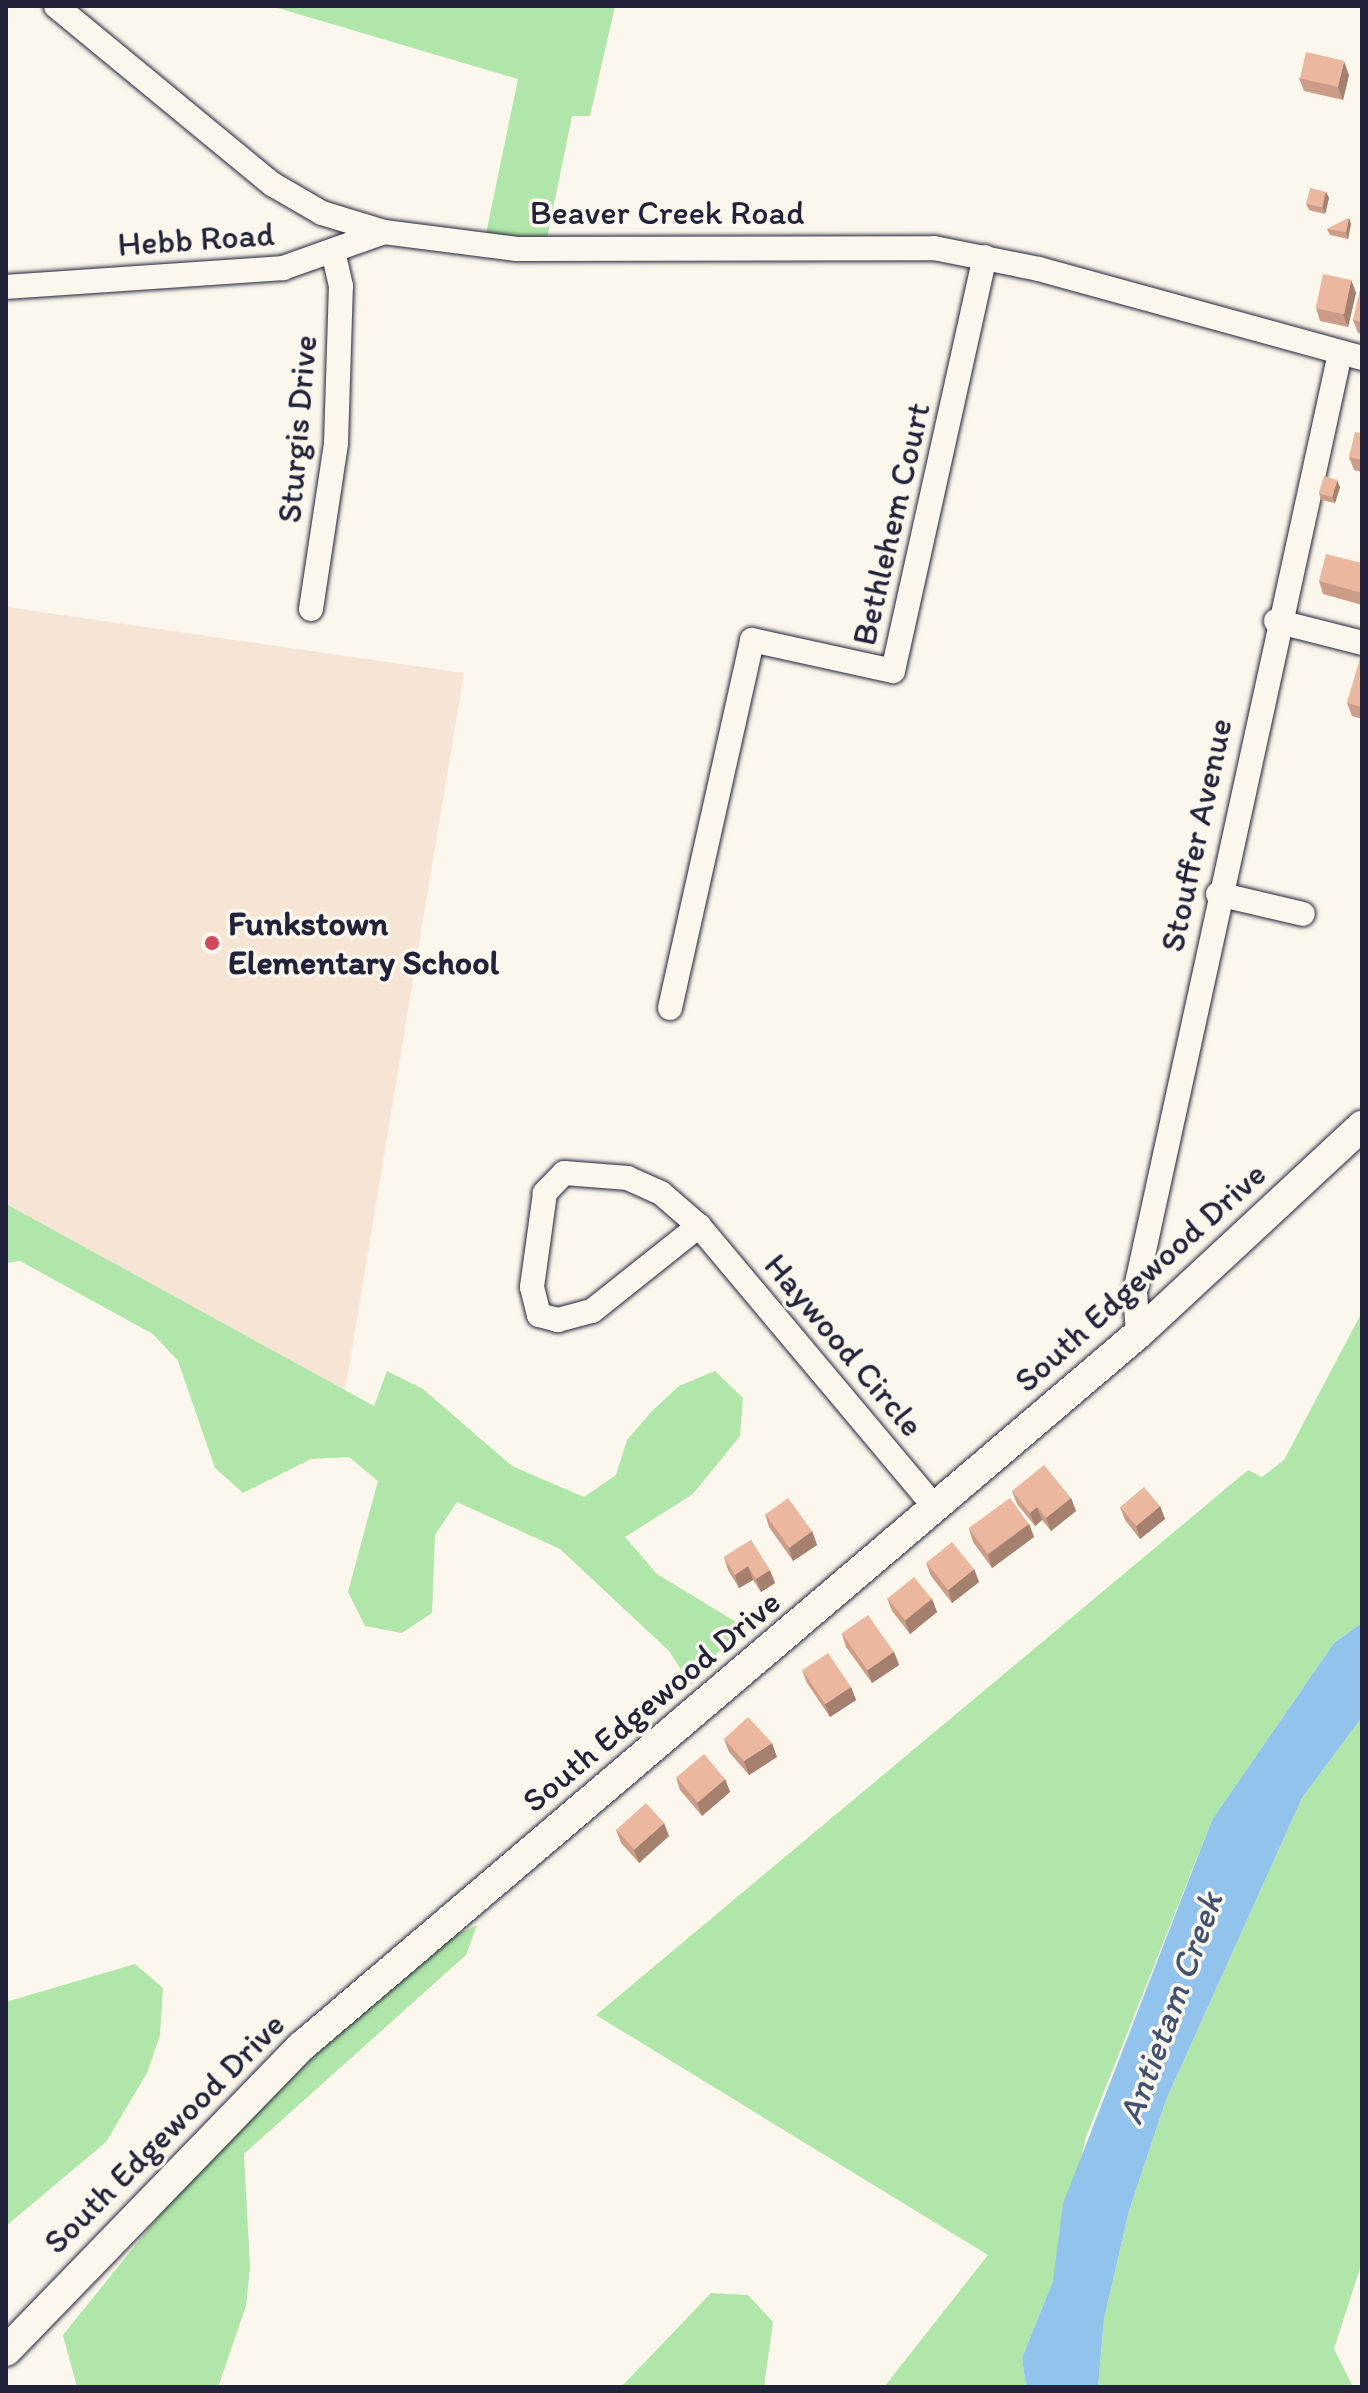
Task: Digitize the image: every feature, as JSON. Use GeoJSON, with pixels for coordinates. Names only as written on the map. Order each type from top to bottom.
{"type":"FeatureCollection","features":[{"type":"Feature","properties":{"kind":"main road","name":"South Edgewood Drive"},"geometry":{"type":"LineString","coordinates":[[6,2351],[302,2046],[1138,1334],[1362,1126]]}},
{"type":"Feature","properties":{"kind":"street","name":"Beaver Creek Road"},"geometry":{"type":"LineString","coordinates":[[56,6],[272,184],[322,213],[384,232],[517,249],[881,245],[985,257],[1351,356]]}},
{"type":"Feature","properties":{"kind":"street","name":"Hebb Road"},"geometry":{"type":"LineString","coordinates":[[6,287],[243,273],[334,255],[384,232]]}},
{"type":"Feature","properties":{"kind":"street","name":"Sturgis Drive"},"geometry":{"type":"LineString","coordinates":[[311,609],[336,443],[341,286],[334,255]]}},
{"type":"Feature","properties":{"kind":"street","name":"Bethlehem Court"},"geometry":{"type":"LineString","coordinates":[[670,1008],[752,640],[893,671],[985,257]]}},
{"type":"Feature","properties":{"kind":"street","name":"Stouffer Avenue"},"geometry":{"type":"LineString","coordinates":[[1138,1334],[1135,1292],[1276,621],[1351,356]]}},
{"type":"Feature","properties":{"kind":"street"},"geometry":{"type":"LineString","coordinates":[[1276,621],[1362,643]]}},
{"type":"Feature","properties":{"kind":"street"},"geometry":{"type":"LineString","coordinates":[[1218,894],[1303,914]]}},
{"type":"Feature","properties":{"kind":"street","name":"Haywood Circle"},"geometry":{"type":"LineString","coordinates":[[699,1226],[592,1311],[558,1320],[539,1315],[532,1287],[545,1193],[564,1173],[628,1178],[661,1193],[699,1226],[936,1508]]}},
{"type":"Feature","properties":{"kind":"shaded area","name":"Funkstown Elementary School"},"geometry":{"type":"Polygon","coordinates":[[[6,607],[464,673],[343,1403],[6,1214],[6,607]]]}},
{"type":"Feature","properties":{"kind":"green space"},"geometry":{"type":"Polygon","coordinates":[[[271,6],[615,6],[590,116],[572,116],[547,238],[486,234],[518,79],[271,6]]]}},
{"type":"Feature","properties":{"kind":"green space"},"geometry":{"type":"Polygon","coordinates":[[[6,1204],[374,1406],[387,1371],[423,1389],[512,1466],[584,1497],[616,1475],[627,1440],[652,1411],[679,1386],[715,1371],[743,1398],[740,1436],[693,1494],[625,1537],[657,1574],[741,1625],[691,1685],[669,1651],[560,1549],[457,1502],[435,1535],[432,1613],[402,1633],[365,1626],[348,1592],[378,1481],[349,1457],[311,1459],[243,1493],[215,1468],[178,1361],[153,1334],[20,1261],[6,1263],[6,1204]]]}},
{"type":"Feature","properties":{"kind":"green space"},"geometry":{"type":"Polygon","coordinates":[[[1362,1312],[1362,1623],[1334,1643],[1212,1820],[1086,2137],[1053,2281],[1022,2358],[1026,2387],[884,2387],[988,2255],[596,2015],[1248,1470],[1262,1477],[1284,1460],[1362,1312]]]}},
{"type":"Feature","properties":{"kind":"green space"},"geometry":{"type":"Polygon","coordinates":[[[1362,1717],[1362,2262],[1334,2349],[1353,2387],[1098,2387],[1104,2319],[1129,2211],[1166,2100],[1302,1798],[1362,1717]]]}},
{"type":"Feature","properties":{"kind":"green space"},"geometry":{"type":"Polygon","coordinates":[[[477,1925],[466,1955],[244,2154],[250,2268],[246,2306],[218,2387],[77,2387],[63,2335],[184,2185],[418,1954],[477,1925]]]}},
{"type":"Feature","properties":{"kind":"green space"},"geometry":{"type":"Polygon","coordinates":[[[135,1964],[163,1988],[160,2035],[147,2073],[106,2142],[6,2226],[6,2002],[135,1964]]]}},
{"type":"Feature","properties":{"kind":"green space"},"geometry":{"type":"Polygon","coordinates":[[[711,2293],[748,2295],[773,2322],[764,2387],[621,2387],[711,2293]]]}},
{"type":"Feature","properties":{"kind":"water","name":"Antietam Creek"},"geometry":{"type":"Polygon","coordinates":[[[1362,1623],[1362,1717],[1302,1798],[1166,2100],[1129,2211],[1104,2319],[1098,2387],[1026,2387],[1022,2358],[1053,2281],[1063,2204],[1212,1820],[1334,1643],[1362,1623]]]}},
{"type":"Feature","properties":{"kind":"building"},"geometry":{"type":"Polygon","coordinates":[[[1306,52],[1344,61],[1338,87],[1300,78],[1306,52]]]}},
{"type":"Feature","properties":{"kind":"building"},"geometry":{"type":"Polygon","coordinates":[[[1310,188],[1326,192],[1322,207],[1306,204],[1310,188]]]}},
{"type":"Feature","properties":{"kind":"building"},"geometry":{"type":"Polygon","coordinates":[[[1349,218],[1346,232],[1327,229],[1349,218]]]}},
{"type":"Feature","properties":{"kind":"building"},"geometry":{"type":"Polygon","coordinates":[[[1323,274],[1351,280],[1344,314],[1316,308],[1323,274]]]}},
{"type":"Feature","properties":{"kind":"building"},"geometry":{"type":"Polygon","coordinates":[[[1362,291],[1362,322],[1353,320],[1362,291]]]}},
{"type":"Feature","properties":{"kind":"building"},"geometry":{"type":"Polygon","coordinates":[[[1355,432],[1362,433],[1362,460],[1349,457],[1355,432]]]}},
{"type":"Feature","properties":{"kind":"building"},"geometry":{"type":"Polygon","coordinates":[[[1324,476],[1337,480],[1332,497],[1319,493],[1324,476]]]}},
{"type":"Feature","properties":{"kind":"building"},"geometry":{"type":"Polygon","coordinates":[[[1326,554],[1362,563],[1362,593],[1319,581],[1326,554]]]}},
{"type":"Feature","properties":{"kind":"building"},"geometry":{"type":"Polygon","coordinates":[[[1362,658],[1362,707],[1347,703],[1362,658]]]}},
{"type":"Feature","properties":{"kind":"building"},"geometry":{"type":"Polygon","coordinates":[[[1044,1465],[1071,1498],[1046,1518],[1037,1507],[1030,1513],[1012,1491],[1044,1465]]]}},
{"type":"Feature","properties":{"kind":"building"},"geometry":{"type":"Polygon","coordinates":[[[1144,1487],[1160,1506],[1136,1526],[1120,1507],[1144,1487]]]}},
{"type":"Feature","properties":{"kind":"building"},"geometry":{"type":"Polygon","coordinates":[[[788,1498],[812,1531],[789,1548],[765,1514],[788,1498]]]}},
{"type":"Feature","properties":{"kind":"building"},"geometry":{"type":"Polygon","coordinates":[[[1010,1498],[1029,1524],[988,1554],[969,1528],[1010,1498]]]}},
{"type":"Feature","properties":{"kind":"building"},"geometry":{"type":"Polygon","coordinates":[[[751,1540],[770,1570],[756,1579],[748,1566],[735,1575],[724,1557],[751,1540]]]}},
{"type":"Feature","properties":{"kind":"building"},"geometry":{"type":"Polygon","coordinates":[[[952,1542],[974,1569],[948,1590],[926,1563],[952,1542]]]}},
{"type":"Feature","properties":{"kind":"building"},"geometry":{"type":"Polygon","coordinates":[[[914,1577],[932,1599],[905,1620],[888,1598],[914,1577]]]}},
{"type":"Feature","properties":{"kind":"building"},"geometry":{"type":"Polygon","coordinates":[[[868,1615],[894,1652],[868,1670],[842,1633],[868,1615]]]}},
{"type":"Feature","properties":{"kind":"building"},"geometry":{"type":"Polygon","coordinates":[[[828,1653],[851,1687],[825,1704],[802,1670],[828,1653]]]}},
{"type":"Feature","properties":{"kind":"building"},"geometry":{"type":"Polygon","coordinates":[[[748,1717],[772,1743],[744,1761],[724,1739],[748,1717]]]}},
{"type":"Feature","properties":{"kind":"building"},"geometry":{"type":"Polygon","coordinates":[[[704,1754],[725,1779],[698,1802],[676,1777],[704,1754]]]}},
{"type":"Feature","properties":{"kind":"building"},"geometry":{"type":"Polygon","coordinates":[[[646,1803],[664,1823],[634,1850],[616,1830],[646,1803]]]}},
{"type":"Feature","properties":{"kind":"place","name":"Funkstown Elementary School"},"geometry":{"type":"Point","coordinates":[212,943]}}]}
